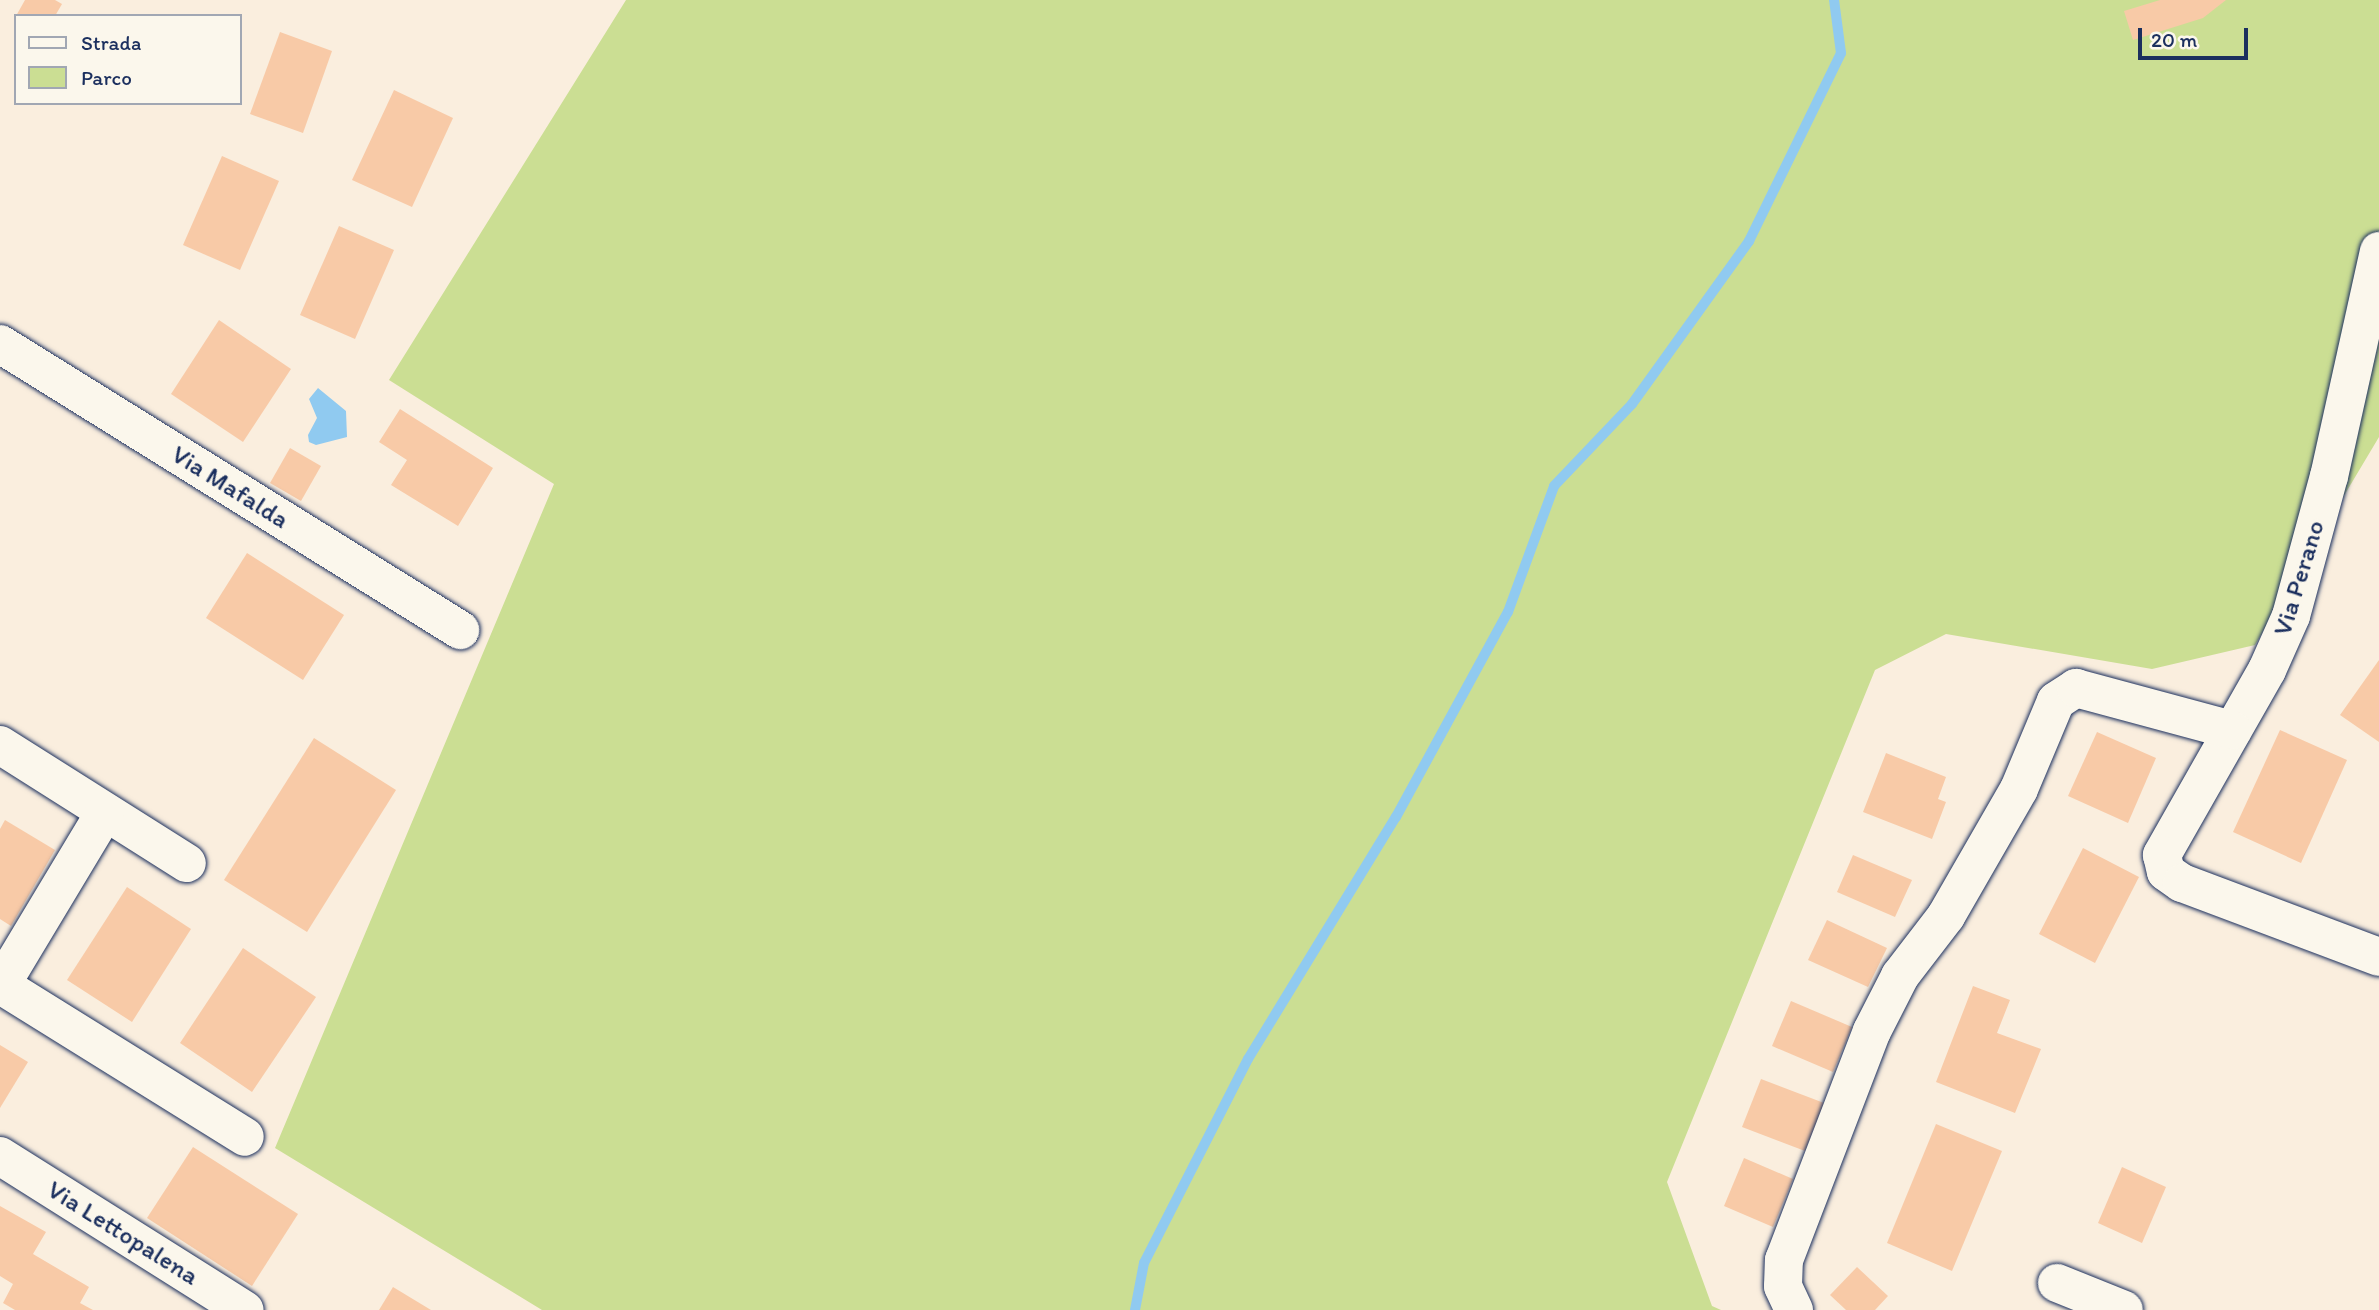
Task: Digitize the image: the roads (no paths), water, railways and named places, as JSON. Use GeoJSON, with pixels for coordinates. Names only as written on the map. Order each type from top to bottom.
{"type":"FeatureCollection","features":[{"type":"Feature","properties":{"kind":"street","name":"Via Perano"},"geometry":{"type":"LineString","coordinates":[[2379,251],[2296,602],[2267,670],[2164,847],[2164,864],[2173,879],[2379,957]]}},
{"type":"Feature","properties":{"kind":"street","name":"Via Mafalda"},"geometry":{"type":"LineString","coordinates":[[0,344],[460,630]]}},
{"type":"Feature","properties":{"kind":"street"},"geometry":{"type":"LineString","coordinates":[[1794,1310],[1783,1286],[1784,1260],[1872,1031],[1900,976],[1946,916],[2019,789],[2056,701],[2076,688],[2232,730]]}},
{"type":"Feature","properties":{"kind":"street"},"geometry":{"type":"LineString","coordinates":[[0,746],[187,863]]}},
{"type":"Feature","properties":{"kind":"street"},"geometry":{"type":"LineString","coordinates":[[106,812],[2,985],[246,1137]]}},
{"type":"Feature","properties":{"kind":"street","name":"Via Lettopalena"},"geometry":{"type":"LineString","coordinates":[[0,1156],[245,1310]]}},
{"type":"Feature","properties":{"kind":"street"},"geometry":{"type":"LineString","coordinates":[[2057,1283],[2112,1308]]}},
{"type":"Feature","properties":{"kind":"water"},"geometry":{"type":"Polygon","coordinates":[[[318,388],[346,411],[347,437],[316,445],[309,442],[308,435],[317,418],[309,399],[318,388]]]}},
{"type":"Feature","properties":{"kind":"waterway"},"geometry":{"type":"LineString","coordinates":[[1135,1310],[1144,1263],[1248,1059],[1396,817],[1508,612],[1554,486],[1632,404],[1749,241],[1841,53],[1834,0]]}}]}
